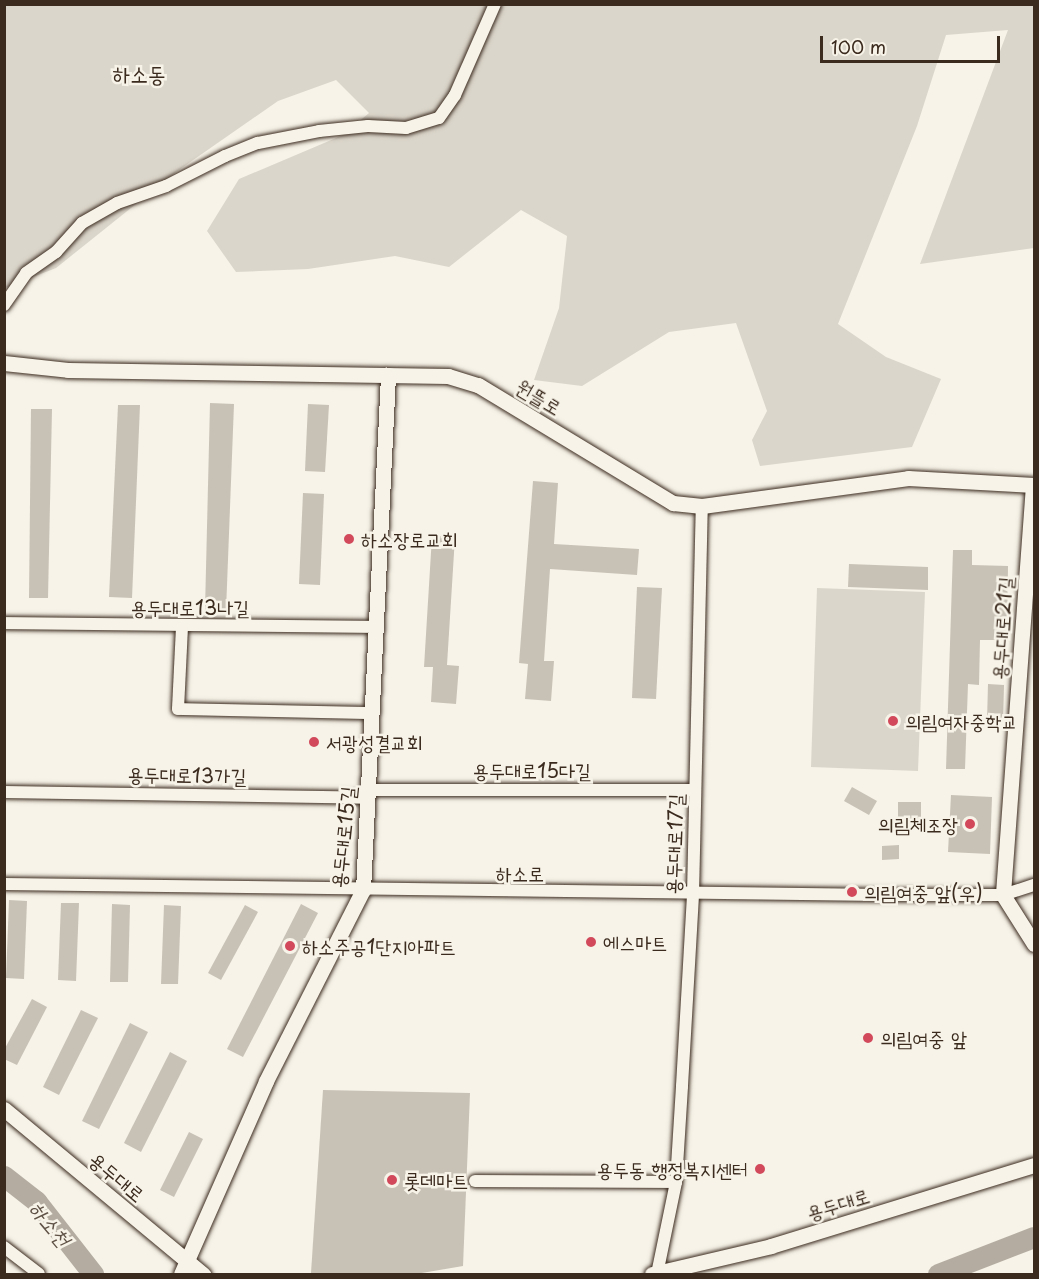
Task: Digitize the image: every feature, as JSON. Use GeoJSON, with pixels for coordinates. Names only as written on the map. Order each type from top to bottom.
{"type":"FeatureCollection","features":[{"type":"Feature","properties":{"kind":"street"},"geometry":{"type":"LineString","coordinates":[[4,305],[26,273],[56,252],[82,224],[117,203],[166,186],[225,156],[258,143],[291,136],[368,126],[406,128],[439,118],[455,95],[495,4]]}},
{"type":"Feature","properties":{"kind":"street","name":"원뜰로"},"geometry":{"type":"LineString","coordinates":[[4,363],[68,370],[448,376],[478,385],[673,503],[702,506],[908,478],[1034,485]]}},
{"type":"Feature","properties":{"kind":"street","name":"용두대로15길"},"geometry":{"type":"LineString","coordinates":[[184,1269],[266,1081],[363,890],[388,375]]}},
{"type":"Feature","properties":{"kind":"street","name":"용두대로21길"},"geometry":{"type":"LineString","coordinates":[[1003,895],[1034,485]]}},
{"type":"Feature","properties":{"kind":"street","name":"용두대로17길"},"geometry":{"type":"LineString","coordinates":[[657,1274],[676,1182],[693,894],[702,506]]}},
{"type":"Feature","properties":{"kind":"street","name":"용두대로13나길"},"geometry":{"type":"LineString","coordinates":[[4,623],[182,627],[376,627]]}},
{"type":"Feature","properties":{"kind":"street"},"geometry":{"type":"LineString","coordinates":[[182,627],[178,709],[372,713]]}},
{"type":"Feature","properties":{"kind":"street","name":"용두대로15다길"},"geometry":{"type":"LineString","coordinates":[[369,794],[695,790]]}},
{"type":"Feature","properties":{"kind":"street","name":"용두대로13가길"},"geometry":{"type":"LineString","coordinates":[[4,792],[369,794]]}},
{"type":"Feature","properties":{"kind":"street","name":"하소로"},"geometry":{"type":"LineString","coordinates":[[4,884],[693,894],[1003,895],[1035,885]]}},
{"type":"Feature","properties":{"kind":"street"},"geometry":{"type":"LineString","coordinates":[[1003,895],[1035,944]]}},
{"type":"Feature","properties":{"kind":"street","name":"용두대로"},"geometry":{"type":"LineString","coordinates":[[4,1109],[184,1269],[203,1275]]}},
{"type":"Feature","properties":{"kind":"street","name":"용두대로"},"geometry":{"type":"LineString","coordinates":[[652,1275],[771,1246],[1035,1165]]}},
{"type":"Feature","properties":{"kind":"street"},"geometry":{"type":"LineString","coordinates":[[475,1181],[676,1182]]}},
{"type":"Feature","properties":{"kind":"street"},"geometry":{"type":"LineString","coordinates":[[4,1247],[39,1275]]}},
{"type":"Feature","properties":{"kind":"shaded area"},"geometry":{"type":"Polygon","coordinates":[[[5,5],[1034,5],[1034,248],[920,264],[1008,30],[946,35],[917,126],[838,324],[886,357],[941,379],[912,447],[760,466],[752,440],[767,411],[736,323],[669,332],[582,386],[534,380],[559,308],[567,236],[521,210],[449,267],[395,256],[308,269],[236,272],[207,231],[239,179],[343,135],[369,113],[336,80],[278,101],[176,172],[56,268],[5,288],[5,5]]]}},
{"type":"Feature","properties":{"kind":"shaded area"},"geometry":{"type":"Polygon","coordinates":[[[817,588],[925,592],[918,771],[811,767],[817,588]]]}},
{"type":"Feature","properties":{"kind":"building"},"geometry":{"type":"Polygon","coordinates":[[[210,403],[234,404],[226,611],[205,610],[210,403]]]}},
{"type":"Feature","properties":{"kind":"building"},"geometry":{"type":"Polygon","coordinates":[[[308,404],[329,405],[325,472],[305,471],[308,404]]]}},
{"type":"Feature","properties":{"kind":"building"},"geometry":{"type":"Polygon","coordinates":[[[118,405],[140,405],[132,598],[109,597],[118,405]]]}},
{"type":"Feature","properties":{"kind":"building"},"geometry":{"type":"Polygon","coordinates":[[[31,409],[52,409],[48,598],[29,598],[31,409]]]}},
{"type":"Feature","properties":{"kind":"building"},"geometry":{"type":"Polygon","coordinates":[[[533,481],[558,483],[554,544],[639,549],[637,575],[550,569],[544,661],[554,661],[551,701],[525,699],[528,664],[519,663],[533,481]]]}},
{"type":"Feature","properties":{"kind":"building"},"geometry":{"type":"Polygon","coordinates":[[[303,493],[324,494],[320,585],[299,584],[303,493]]]}},
{"type":"Feature","properties":{"kind":"building"},"geometry":{"type":"Polygon","coordinates":[[[432,536],[455,537],[447,665],[459,666],[456,704],[431,702],[433,667],[424,667],[432,536]]]}},
{"type":"Feature","properties":{"kind":"building"},"geometry":{"type":"Polygon","coordinates":[[[953,550],[972,550],[972,565],[1008,566],[1007,640],[980,640],[979,685],[968,684],[965,769],[946,769],[953,550]]]}},
{"type":"Feature","properties":{"kind":"building"},"geometry":{"type":"Polygon","coordinates":[[[849,564],[928,567],[928,590],[848,587],[849,564]]]}},
{"type":"Feature","properties":{"kind":"building"},"geometry":{"type":"Polygon","coordinates":[[[637,587],[662,588],[656,699],[632,698],[637,587]]]}},
{"type":"Feature","properties":{"kind":"building"},"geometry":{"type":"Polygon","coordinates":[[[988,684],[1004,685],[1003,722],[987,721],[988,684]]]}},
{"type":"Feature","properties":{"kind":"building"},"geometry":{"type":"Polygon","coordinates":[[[852,787],[877,801],[869,815],[844,801],[852,787]]]}},
{"type":"Feature","properties":{"kind":"building","name":"의림체조장"},"geometry":{"type":"Polygon","coordinates":[[[951,795],[992,797],[990,854],[948,852],[951,795]]]}},
{"type":"Feature","properties":{"kind":"building"},"geometry":{"type":"Polygon","coordinates":[[[898,802],[921,802],[921,821],[898,821],[898,802]]]}},
{"type":"Feature","properties":{"kind":"building"},"geometry":{"type":"Polygon","coordinates":[[[899,845],[899,859],[882,860],[882,846],[899,845]]]}},
{"type":"Feature","properties":{"kind":"building"},"geometry":{"type":"Polygon","coordinates":[[[9,900],[27,901],[24,979],[6,978],[9,900]]]}},
{"type":"Feature","properties":{"kind":"building"},"geometry":{"type":"Polygon","coordinates":[[[61,903],[79,903],[76,981],[58,980],[61,903]]]}},
{"type":"Feature","properties":{"kind":"building"},"geometry":{"type":"Polygon","coordinates":[[[112,904],[130,905],[128,982],[110,982],[112,904]]]}},
{"type":"Feature","properties":{"kind":"building"},"geometry":{"type":"Polygon","coordinates":[[[301,904],[318,913],[243,1057],[227,1049],[301,904]]]}},
{"type":"Feature","properties":{"kind":"building"},"geometry":{"type":"Polygon","coordinates":[[[164,905],[181,906],[178,984],[161,984],[164,905]]]}},
{"type":"Feature","properties":{"kind":"building"},"geometry":{"type":"Polygon","coordinates":[[[245,905],[258,912],[221,980],[208,973],[245,905]]]}},
{"type":"Feature","properties":{"kind":"building"},"geometry":{"type":"Polygon","coordinates":[[[32,999],[47,1007],[17,1065],[4,1059],[4,1050],[32,999]]]}},
{"type":"Feature","properties":{"kind":"building"},"geometry":{"type":"Polygon","coordinates":[[[81,1010],[98,1018],[59,1095],[43,1087],[81,1010]]]}},
{"type":"Feature","properties":{"kind":"building"},"geometry":{"type":"Polygon","coordinates":[[[130,1023],[148,1032],[99,1129],[82,1121],[130,1023]]]}},
{"type":"Feature","properties":{"kind":"building"},"geometry":{"type":"Polygon","coordinates":[[[170,1052],[187,1061],[141,1152],[124,1143],[170,1052]]]}},
{"type":"Feature","properties":{"kind":"building","name":"롯데마트"},"geometry":{"type":"Polygon","coordinates":[[[323,1090],[470,1093],[463,1266],[410,1275],[311,1273],[323,1090]]]}},
{"type":"Feature","properties":{"kind":"building"},"geometry":{"type":"Polygon","coordinates":[[[189,1132],[203,1139],[174,1197],[160,1190],[189,1132]]]}},
{"type":"Feature","properties":{"kind":"waterway","name":"하소천"},"geometry":{"type":"LineString","coordinates":[[4,1176],[36,1201],[93,1274]]}},
{"type":"Feature","properties":{"kind":"waterway","name":"하소천"},"geometry":{"type":"LineString","coordinates":[[938,1274],[1034,1237]]}},
{"type":"Feature","properties":{"kind":"place","name":"하소장로교회"},"geometry":{"type":"Point","coordinates":[349,539]}},
{"type":"Feature","properties":{"kind":"place","name":"의림여자중학교"},"geometry":{"type":"Point","coordinates":[893,721]}},
{"type":"Feature","properties":{"kind":"place","name":"서광성결교회"},"geometry":{"type":"Point","coordinates":[314,742]}},
{"type":"Feature","properties":{"kind":"place","name":"의림체조장"},"geometry":{"type":"Point","coordinates":[970,824]}},
{"type":"Feature","properties":{"kind":"place","name":"의림여중 앞(우)"},"geometry":{"type":"Point","coordinates":[852,892]}},
{"type":"Feature","properties":{"kind":"place","name":"에스마트"},"geometry":{"type":"Point","coordinates":[591,942]}},
{"type":"Feature","properties":{"kind":"place","name":"하소주공1단지아파트"},"geometry":{"type":"Point","coordinates":[290,946]}},
{"type":"Feature","properties":{"kind":"place","name":"의림여중 앞"},"geometry":{"type":"Point","coordinates":[868,1038]}},
{"type":"Feature","properties":{"kind":"place","name":"용두동 행정복지센터"},"geometry":{"type":"Point","coordinates":[760,1169]}},
{"type":"Feature","properties":{"kind":"place","name":"롯데마트"},"geometry":{"type":"Point","coordinates":[392,1180]}},
{"type":"Feature","properties":{"kind":"district","name":"하소동"},"geometry":{"type":"Point","coordinates":[139,73]}}]}
